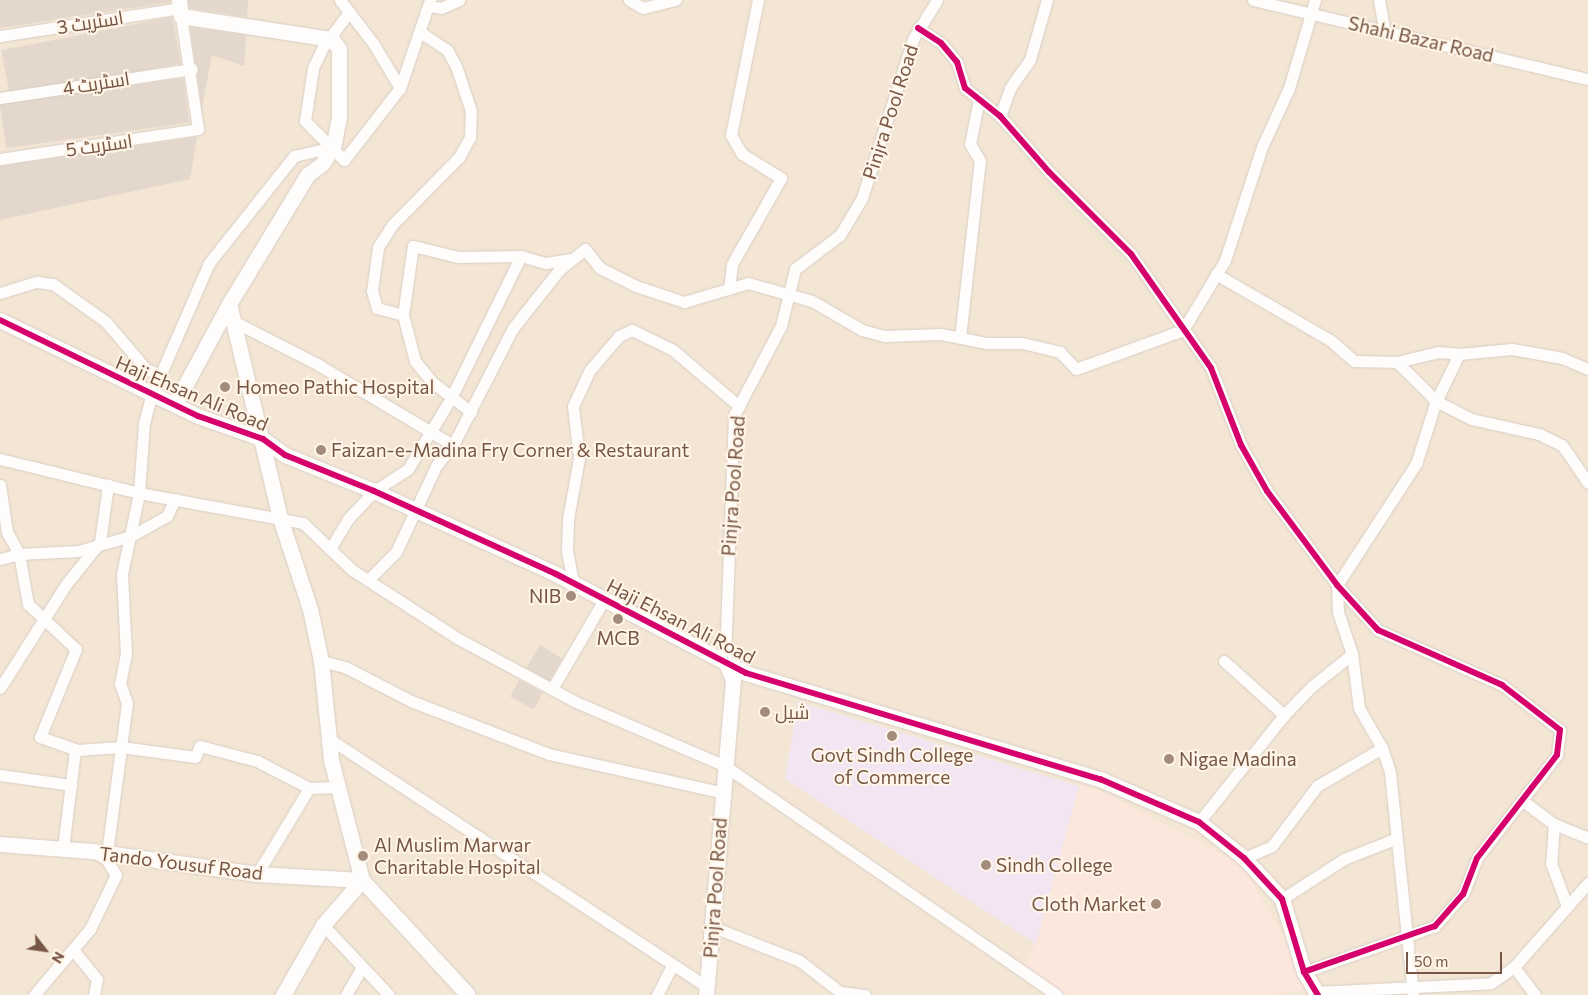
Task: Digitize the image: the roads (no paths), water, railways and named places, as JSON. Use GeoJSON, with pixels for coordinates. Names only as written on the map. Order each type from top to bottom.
{"type":"FeatureCollection","features":[{"type":"Feature","properties":{"kind":"street"},"geometry":{"type":"LineString","coordinates":[[340,0],[400,88]]}},
{"type":"Feature","properties":{"kind":"street"},"geometry":{"type":"LineString","coordinates":[[349,12],[314,68],[304,121],[333,147],[344,160],[400,88],[430,3],[441,8],[458,0]]}},
{"type":"Feature","properties":{"kind":"street"},"geometry":{"type":"LineString","coordinates":[[628,0],[643,8],[676,0]]}},
{"type":"Feature","properties":{"kind":"street"},"geometry":{"type":"LineString","coordinates":[[729,289],[732,264],[782,178],[742,154],[732,135],[758,0]]}},
{"type":"Feature","properties":{"kind":"street","name":"Pinjra Pool Road"},"geometry":{"type":"LineString","coordinates":[[707,991],[721,792],[732,680],[725,660],[734,415],[781,326],[794,269],[840,236],[862,198],[918,28],[937,0]]}},
{"type":"Feature","properties":{"kind":"street"},"geometry":{"type":"LineString","coordinates":[[1000,116],[1010,88],[1030,59],[1047,0]]}},
{"type":"Feature","properties":{"kind":"street","name":"Shahi Bazar Road"},"geometry":{"type":"LineString","coordinates":[[1253,0],[1292,4],[1310,13],[1384,29],[1588,79]]}},
{"type":"Feature","properties":{"kind":"street"},"geometry":{"type":"LineString","coordinates":[[368,580],[396,552],[436,466],[453,445],[513,328],[536,296],[572,259],[585,249],[600,268],[636,286],[684,302],[748,283],[788,296],[812,301],[862,330],[885,336],[941,334],[986,343],[1022,343],[1060,352],[1076,369],[1183,330],[1225,260],[1262,146],[1289,88],[1310,13],[1316,0]]}},
{"type":"Feature","properties":{"kind":"street"},"geometry":{"type":"LineString","coordinates":[[1379,0],[1384,29]]}},
{"type":"Feature","properties":{"kind":"street"},"geometry":{"type":"LineString","coordinates":[[174,404],[228,304],[308,174],[322,164],[333,147],[339,117],[341,62],[339,49],[332,39],[180,8],[192,69]]}},
{"type":"Feature","properties":{"kind":"street","name":"اسٹریٹ 3"},"geometry":{"type":"LineString","coordinates":[[0,36],[180,8]]}},
{"type":"Feature","properties":{"kind":"street"},"geometry":{"type":"LineString","coordinates":[[918,28],[941,43],[957,62],[965,88],[1000,116],[1048,172],[1131,254],[1211,368],[1241,445],[1267,491],[1337,585],[1378,630],[1502,685],[1560,730],[1557,755],[1523,801],[1476,858],[1463,894],[1435,926],[1406,938],[1304,972]]}},
{"type":"Feature","properties":{"kind":"street"},"geometry":{"type":"LineString","coordinates":[[403,315],[377,308],[372,291],[378,248],[394,224],[459,157],[470,137],[471,111],[456,66],[447,50],[420,32]]}},
{"type":"Feature","properties":{"kind":"street","name":"اسٹریٹ 4"},"geometry":{"type":"LineString","coordinates":[[0,98],[192,69]]}},
{"type":"Feature","properties":{"kind":"street","name":"اسٹریٹ 5"},"geometry":{"type":"LineString","coordinates":[[0,159],[198,129],[192,69]]}},
{"type":"Feature","properties":{"kind":"street"},"geometry":{"type":"LineString","coordinates":[[960,338],[980,161],[970,144],[979,99]]}},
{"type":"Feature","properties":{"kind":"street"},"geometry":{"type":"LineString","coordinates":[[34,995],[74,951],[100,911],[116,875],[99,852],[121,747],[127,703],[120,684],[126,654],[122,574],[139,493],[144,423],[152,394],[181,334],[190,298],[209,263],[294,156],[333,147]]}},
{"type":"Feature","properties":{"kind":"street"},"geometry":{"type":"LineString","coordinates":[[471,412],[432,382],[415,361],[403,315],[413,246],[458,257],[521,256],[546,263],[572,259]]}},
{"type":"Feature","properties":{"kind":"street"},"geometry":{"type":"LineString","coordinates":[[330,549],[348,519],[374,491],[408,470],[451,398],[521,256]]}},
{"type":"Feature","properties":{"kind":"street"},"geometry":{"type":"LineString","coordinates":[[1216,274],[1330,340],[1354,361],[1397,362],[1438,352],[1459,354],[1512,349],[1562,358],[1588,369]]}},
{"type":"Feature","properties":{"kind":"street"},"geometry":{"type":"LineString","coordinates":[[0,293],[37,282],[53,284],[106,322],[142,365],[160,375]]}},
{"type":"Feature","properties":{"kind":"street"},"geometry":{"type":"LineString","coordinates":[[228,304],[263,438],[280,518],[310,609],[321,661],[328,738],[338,787],[362,880],[468,995]]}},
{"type":"Feature","properties":{"kind":"street","name":"Haji Ehsan Ali Road"},"geometry":{"type":"LineString","coordinates":[[0,320],[131,385],[174,404],[263,438],[285,455],[374,491],[573,582],[725,660],[746,673],[1100,779],[1199,822],[1244,858],[1282,899],[1304,972],[1317,993]]}},
{"type":"Feature","properties":{"kind":"street"},"geometry":{"type":"LineString","coordinates":[[231,320],[318,364],[453,445]]}},
{"type":"Feature","properties":{"kind":"street"},"geometry":{"type":"LineString","coordinates":[[573,582],[567,550],[568,519],[580,458],[574,406],[590,370],[619,336],[632,330],[666,347],[739,406]]}},
{"type":"Feature","properties":{"kind":"street"},"geometry":{"type":"LineString","coordinates":[[1412,990],[1395,839],[1390,772],[1382,748],[1359,708],[1352,654],[1338,612],[1337,585],[1416,464],[1436,401],[1459,354]]}},
{"type":"Feature","properties":{"kind":"street"},"geometry":{"type":"LineString","coordinates":[[1397,362],[1436,401],[1471,419],[1539,434],[1562,445],[1588,483]]}},
{"type":"Feature","properties":{"kind":"street"},"geometry":{"type":"LineString","coordinates":[[131,385],[142,365]]}},
{"type":"Feature","properties":{"kind":"street"},"geometry":{"type":"LineString","coordinates":[[0,459],[139,493],[303,523],[330,549],[368,580],[457,638],[552,689],[725,766],[1057,995]]}},
{"type":"Feature","properties":{"kind":"street"},"geometry":{"type":"LineString","coordinates":[[0,485],[7,532],[19,554],[28,604],[76,649],[40,737],[76,750],[121,747],[195,757],[200,746],[264,764],[309,788],[338,787]]}},
{"type":"Feature","properties":{"kind":"street"},"geometry":{"type":"LineString","coordinates":[[0,688],[43,618],[100,542],[108,485]]}},
{"type":"Feature","properties":{"kind":"street"},"geometry":{"type":"LineString","coordinates":[[0,560],[19,554],[78,551],[100,542],[131,536],[167,516],[175,499]]}},
{"type":"Feature","properties":{"kind":"street"},"geometry":{"type":"LineString","coordinates":[[552,689],[605,598]]}},
{"type":"Feature","properties":{"kind":"street"},"geometry":{"type":"LineString","coordinates":[[1199,822],[1284,715],[1311,687],[1352,654]]}},
{"type":"Feature","properties":{"kind":"street"},"geometry":{"type":"LineString","coordinates":[[321,661],[344,667],[411,701],[549,754],[721,792]]}},
{"type":"Feature","properties":{"kind":"street"},"geometry":{"type":"LineString","coordinates":[[1224,661],[1284,715]]}},
{"type":"Feature","properties":{"kind":"street"},"geometry":{"type":"LineString","coordinates":[[328,738],[707,991]]}},
{"type":"Feature","properties":{"kind":"street"},"geometry":{"type":"LineString","coordinates":[[1244,858],[1272,846],[1317,786],[1354,768],[1382,748]]}},
{"type":"Feature","properties":{"kind":"street"},"geometry":{"type":"LineString","coordinates":[[63,849],[76,750]]}},
{"type":"Feature","properties":{"kind":"street"},"geometry":{"type":"LineString","coordinates":[[0,775],[71,785]]}},
{"type":"Feature","properties":{"kind":"street"},"geometry":{"type":"LineString","coordinates":[[257,874],[309,788]]}},
{"type":"Feature","properties":{"kind":"street"},"geometry":{"type":"LineString","coordinates":[[1523,801],[1554,824],[1588,838]]}},
{"type":"Feature","properties":{"kind":"street"},"geometry":{"type":"LineString","coordinates":[[1554,824],[1552,863],[1567,906]]}},
{"type":"Feature","properties":{"kind":"street"},"geometry":{"type":"LineString","coordinates":[[1282,899],[1344,859],[1395,839]]}},
{"type":"Feature","properties":{"kind":"street","name":"Tando Yousuf Road"},"geometry":{"type":"LineString","coordinates":[[0,844],[99,852],[257,874],[362,880]]}},
{"type":"Feature","properties":{"kind":"street"},"geometry":{"type":"LineString","coordinates":[[282,995],[323,925],[362,880]]}},
{"type":"Feature","properties":{"kind":"street"},"geometry":{"type":"LineString","coordinates":[[1317,993],[1412,990],[1491,982],[1514,967],[1588,883]]}},
{"type":"Feature","properties":{"kind":"street"},"geometry":{"type":"LineString","coordinates":[[323,925],[389,995]]}},
{"type":"Feature","properties":{"kind":"street"},"geometry":{"type":"LineString","coordinates":[[713,927],[800,961],[840,992],[865,995]]}},
{"type":"Feature","properties":{"kind":"street"},"geometry":{"type":"LineString","coordinates":[[74,951],[97,979],[94,995]]}},
{"type":"Feature","properties":{"kind":"street"},"geometry":{"type":"LineString","coordinates":[[346,995],[362,967]]}},
{"type":"Feature","properties":{"kind":"street"},"geometry":{"type":"LineString","coordinates":[[657,995],[671,967]]}},
{"type":"Feature","properties":{"kind":"street"},"geometry":{"type":"LineString","coordinates":[[1514,967],[1535,995]]}},
{"type":"Feature","properties":{"kind":"place","name":"Homeo Pathic Hospital"},"geometry":{"type":"Point","coordinates":[225,387]}},
{"type":"Feature","properties":{"kind":"place","name":"Faizan-e-Madina Fry Corner & Restaurant"},"geometry":{"type":"Point","coordinates":[321,450]}},
{"type":"Feature","properties":{"kind":"place","name":"NIB"},"geometry":{"type":"Point","coordinates":[571,596]}},
{"type":"Feature","properties":{"kind":"place","name":"MCB"},"geometry":{"type":"Point","coordinates":[618,619]}},
{"type":"Feature","properties":{"kind":"place","name":"شیل"},"geometry":{"type":"Point","coordinates":[765,712]}},
{"type":"Feature","properties":{"kind":"place","name":"Govt Sindh College of Commerce"},"geometry":{"type":"Point","coordinates":[892,736]}},
{"type":"Feature","properties":{"kind":"place","name":"Nigae Madina"},"geometry":{"type":"Point","coordinates":[1169,759]}},
{"type":"Feature","properties":{"kind":"place","name":"Al Muslim Marwar Charitable Hospital"},"geometry":{"type":"Point","coordinates":[363,856]}},
{"type":"Feature","properties":{"kind":"place","name":"Sindh College"},"geometry":{"type":"Point","coordinates":[986,865]}},
{"type":"Feature","properties":{"kind":"place","name":"Cloth Market"},"geometry":{"type":"Point","coordinates":[1156,904]}}]}
